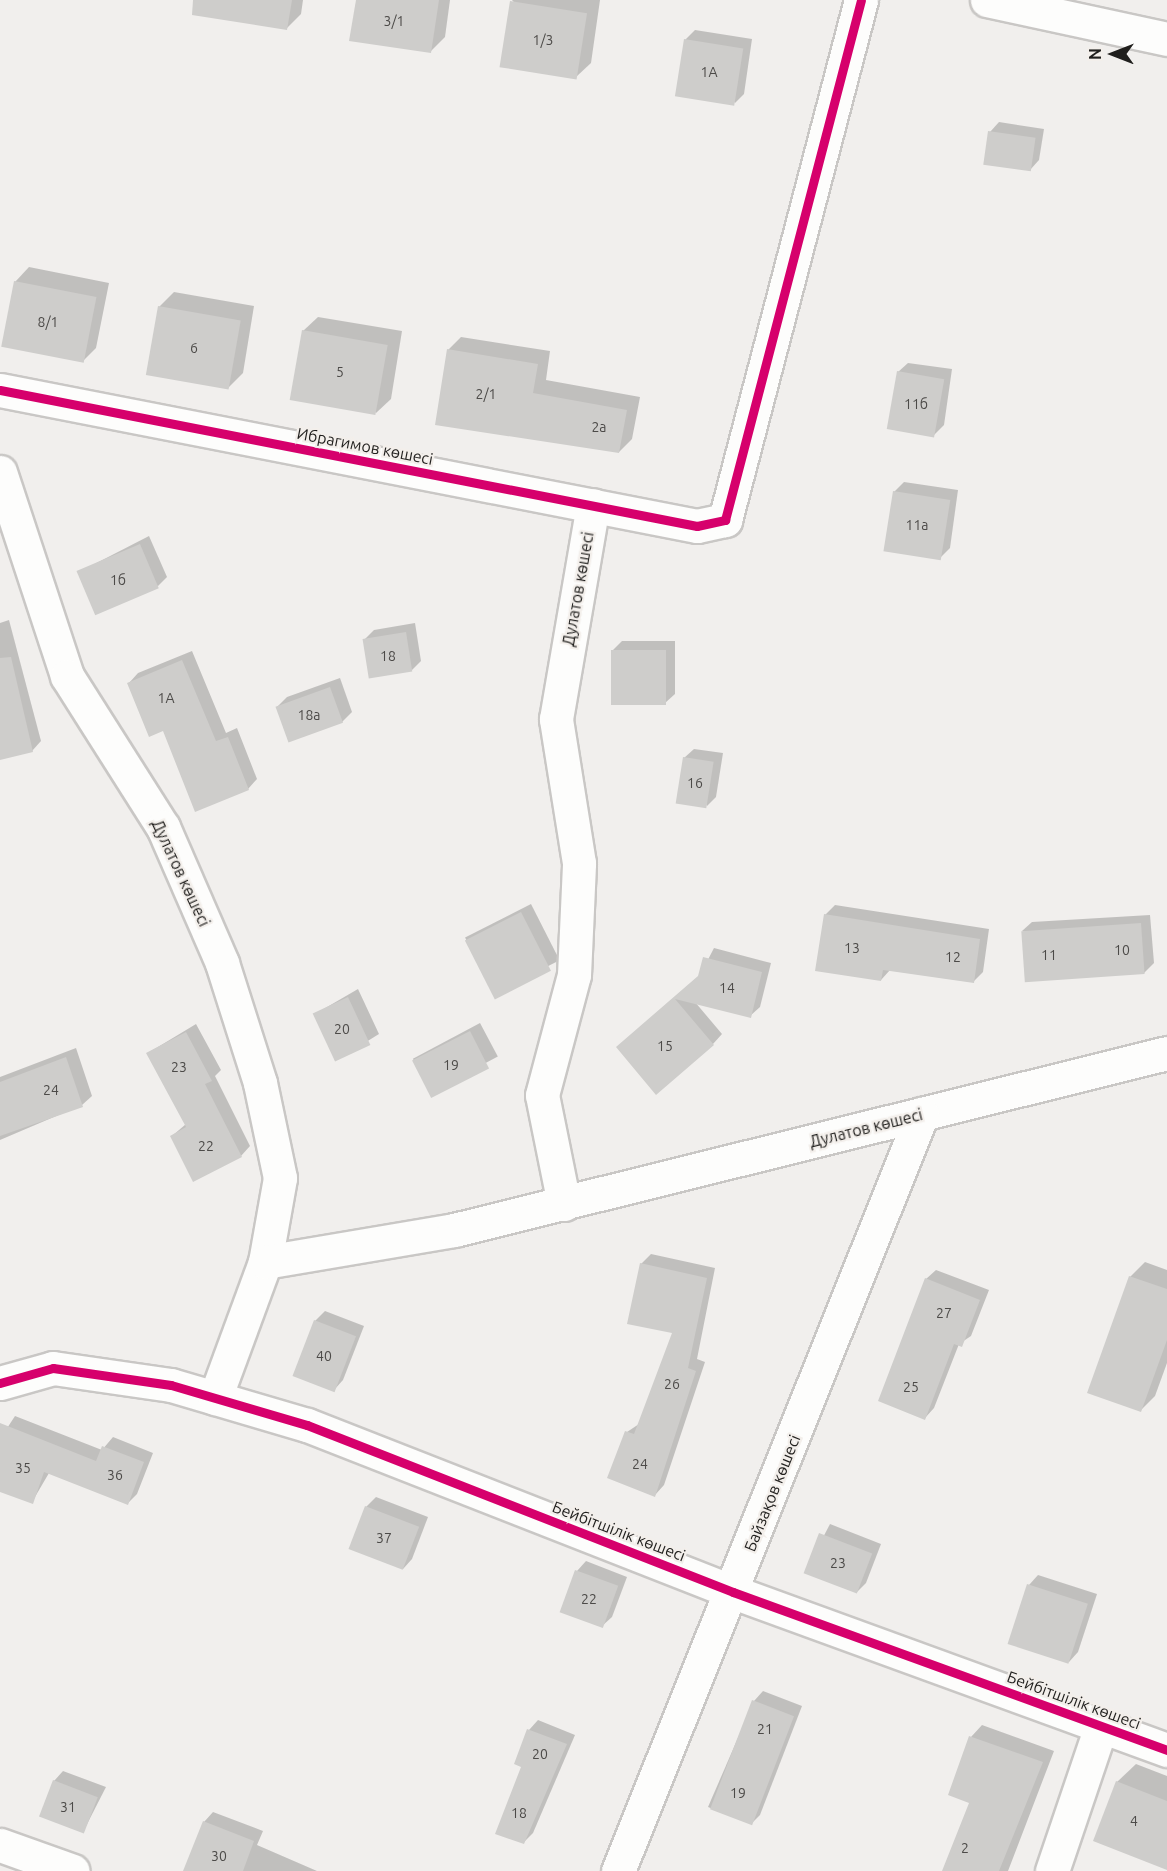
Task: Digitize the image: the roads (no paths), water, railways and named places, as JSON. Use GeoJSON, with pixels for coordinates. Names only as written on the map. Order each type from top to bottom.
{"type":"FeatureCollection","features":[{"type":"Feature","properties":{"kind":"street","name":"Ибрагимов көшесі"},"geometry":{"type":"LineString","coordinates":[[0,390],[697,526],[725,520],[861,0]]}},
{"type":"Feature","properties":{"kind":"street"},"geometry":{"type":"LineString","coordinates":[[987,0],[1167,39]]}},
{"type":"Feature","properties":{"kind":"street","name":"Дулатов көшесі"},"geometry":{"type":"LineString","coordinates":[[0,472],[67,676],[163,827],[222,963],[260,1083],[280,1178],[265,1262],[214,1398]]}},
{"type":"Feature","properties":{"kind":"street","name":"Дулатов көшесі"},"geometry":{"type":"LineString","coordinates":[[564,1204],[542,1095],[574,975],[579,863],[556,720],[593,505]]}},
{"type":"Feature","properties":{"kind":"street","name":"Дулатов көшесі"},"geometry":{"type":"LineString","coordinates":[[265,1262],[454,1230],[1167,1053]]}},
{"type":"Feature","properties":{"kind":"street","name":"Байзақов көшесі"},"geometry":{"type":"LineString","coordinates":[[618,1871],[733,1592],[922,1114]]}},
{"type":"Feature","properties":{"kind":"street","name":"Бейбітшілік көшесі"},"geometry":{"type":"LineString","coordinates":[[0,1383],[53,1368],[171,1385],[308,1425],[733,1592],[1167,1750]]}},
{"type":"Feature","properties":{"kind":"street"},"geometry":{"type":"LineString","coordinates":[[1052,1871],[1101,1726]]}},
{"type":"Feature","properties":{"kind":"street"},"geometry":{"type":"LineString","coordinates":[[0,1845],[73,1871]]}}]}
